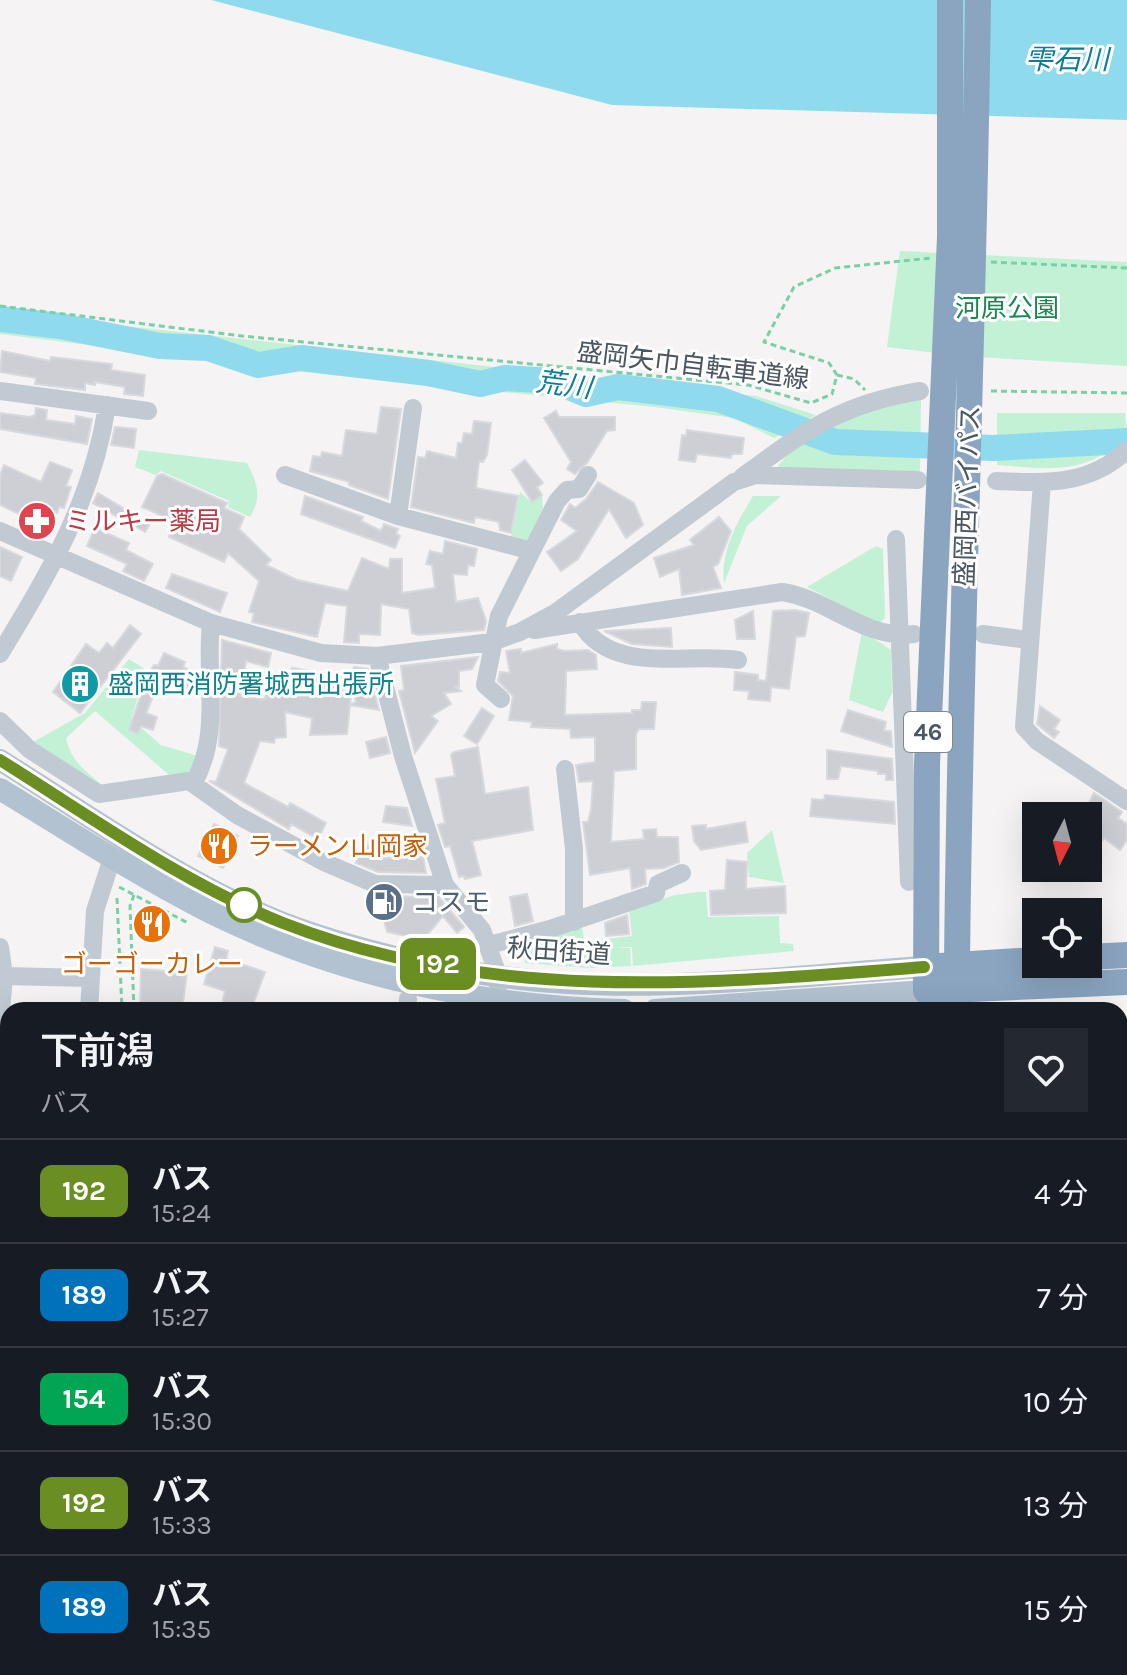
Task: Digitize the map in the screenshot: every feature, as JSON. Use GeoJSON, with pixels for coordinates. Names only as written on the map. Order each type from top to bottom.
{"type":"FeatureCollection","features":[{"type":"Feature","properties":{"kind":"highway","name":"盛岡西バイパス"},"geometry":{"type":"LineString","coordinates":[[935,994],[930,476],[950,237],[950,0]]}},
{"type":"Feature","properties":{"kind":"highway","name":"盛岡西バイパス"},"geometry":{"type":"LineString","coordinates":[[957,965],[960,713],[969,473],[978,0]]}},
{"type":"Feature","properties":{"kind":"highway"},"geometry":{"type":"LineString","coordinates":[[1102,956],[1127,955]]}},
{"type":"Feature","properties":{"kind":"highway"},"geometry":{"type":"LineString","coordinates":[[935,994],[957,965],[1022,961]]}},
{"type":"Feature","properties":{"kind":"highway"},"geometry":{"type":"LineString","coordinates":[[935,994],[1127,982]]}},
{"type":"Feature","properties":{"kind":"main road","name":"秋田街道"},"geometry":{"type":"LineString","coordinates":[[0,760],[225,896],[284,923],[373,952],[498,975],[566,983],[935,994]]}},
{"type":"Feature","properties":{"kind":"main road","name":"秋田街道"},"geometry":{"type":"LineString","coordinates":[[0,789],[112,858],[210,912],[324,960],[485,1002]]}},
{"type":"Feature","properties":{"kind":"main road"},"geometry":{"type":"LineString","coordinates":[[795,1002],[935,994]]}},
{"type":"Feature","properties":{"kind":"street"},"geometry":{"type":"LineString","coordinates":[[0,391],[148,411]]}},
{"type":"Feature","properties":{"kind":"street"},"geometry":{"type":"LineString","coordinates":[[0,531],[211,623],[321,653],[377,656],[492,642],[520,632],[555,613],[812,426],[873,398],[920,391]]}},
{"type":"Feature","properties":{"kind":"street"},"geometry":{"type":"LineString","coordinates":[[0,654],[59,556],[88,485],[102,438],[107,405]]}},
{"type":"Feature","properties":{"kind":"street"},"geometry":{"type":"LineString","coordinates":[[398,516],[413,408]]}},
{"type":"Feature","properties":{"kind":"street"},"geometry":{"type":"LineString","coordinates":[[996,481],[1079,479],[1122,454]]}},
{"type":"Feature","properties":{"kind":"street"},"geometry":{"type":"LineString","coordinates":[[285,475],[398,516],[532,551]]}},
{"type":"Feature","properties":{"kind":"street"},"geometry":{"type":"LineString","coordinates":[[501,699],[485,685],[499,616],[557,501],[567,490],[579,489],[588,475]]}},
{"type":"Feature","properties":{"kind":"street"},"geometry":{"type":"LineString","coordinates":[[734,482],[756,475],[930,476]]}},
{"type":"Feature","properties":{"kind":"street"},"geometry":{"type":"LineString","coordinates":[[1042,482],[1024,727],[1037,741],[1127,801]]}},
{"type":"Feature","properties":{"kind":"street"},"geometry":{"type":"LineString","coordinates":[[896,539],[908,635],[909,882]]}},
{"type":"Feature","properties":{"kind":"street"},"geometry":{"type":"LineString","coordinates":[[520,632],[782,592],[803,595],[878,634],[908,635]]}},
{"type":"Feature","properties":{"kind":"street"},"geometry":{"type":"LineString","coordinates":[[580,622],[587,635],[611,652],[637,657],[738,660]]}},
{"type":"Feature","properties":{"kind":"street"},"geometry":{"type":"LineString","coordinates":[[193,784],[205,764],[212,728],[207,654],[211,623]]}},
{"type":"Feature","properties":{"kind":"street"},"geometry":{"type":"LineString","coordinates":[[983,634],[1028,640]]}},
{"type":"Feature","properties":{"kind":"street"},"geometry":{"type":"LineString","coordinates":[[377,656],[403,756],[445,885],[482,930],[489,945],[498,975],[497,1002]]}},
{"type":"Feature","properties":{"kind":"street"},"geometry":{"type":"LineString","coordinates":[[0,721],[30,750],[99,794],[189,781],[237,815],[326,863],[375,884],[445,885]]}},
{"type":"Feature","properties":{"kind":"street"},"geometry":{"type":"LineString","coordinates":[[565,769],[574,849],[574,922]]}},
{"type":"Feature","properties":{"kind":"street"},"geometry":{"type":"LineString","coordinates":[[89,1002],[95,911],[112,858]]}},
{"type":"Feature","properties":{"kind":"street"},"geometry":{"type":"LineString","coordinates":[[489,945],[574,922],[656,893],[658,884],[682,873]]}},
{"type":"Feature","properties":{"kind":"street"},"geometry":{"type":"LineString","coordinates":[[0,947],[4,976],[2,1002]]}},
{"type":"Feature","properties":{"kind":"street"},"geometry":{"type":"LineString","coordinates":[[4,976],[90,978]]}},
{"type":"Feature","properties":{"kind":"path","name":"盛岡矢巾自転車道線"},"geometry":{"type":"LineString","coordinates":[[0,306],[242,336],[748,385],[811,403],[832,394],[837,375],[829,363],[764,342],[794,287],[835,268],[916,257],[945,260]]}},
{"type":"Feature","properties":{"kind":"path"},"geometry":{"type":"LineString","coordinates":[[990,262],[1127,268]]}},
{"type":"Feature","properties":{"kind":"path"},"geometry":{"type":"LineString","coordinates":[[837,375],[854,379],[873,398]]}},
{"type":"Feature","properties":{"kind":"path"},"geometry":{"type":"LineString","coordinates":[[984,391],[1127,393]]}},
{"type":"Feature","properties":{"kind":"path"},"geometry":{"type":"LineString","coordinates":[[119,887],[116,902],[122,1002]]}},
{"type":"Feature","properties":{"kind":"path"},"geometry":{"type":"LineString","coordinates":[[134,895],[130,906],[134,1002]]}},
{"type":"Feature","properties":{"kind":"green space","name":"河原公園"},"geometry":{"type":"Polygon","coordinates":[[[900,251],[1127,262],[1127,366],[960,356],[887,347],[900,251]]]}},
{"type":"Feature","properties":{"kind":"green space"},"geometry":{"type":"Polygon","coordinates":[[[0,312],[756,396],[816,415],[774,438],[734,418],[655,407],[331,375],[0,334],[0,312]]]}},
{"type":"Feature","properties":{"kind":"green space"},"geometry":{"type":"Polygon","coordinates":[[[921,399],[920,471],[783,469],[778,466],[791,452],[825,429],[863,414],[921,399]]]}},
{"type":"Feature","properties":{"kind":"green space"},"geometry":{"type":"Polygon","coordinates":[[[997,413],[1125,413],[1127,436],[1111,449],[1081,464],[1051,468],[997,465],[997,413]]]}},
{"type":"Feature","properties":{"kind":"green space"},"geometry":{"type":"Polygon","coordinates":[[[139,450],[247,463],[257,490],[250,517],[228,507],[229,501],[161,471],[156,475],[135,467],[139,450]]]}},
{"type":"Feature","properties":{"kind":"green space"},"geometry":{"type":"Polygon","coordinates":[[[520,492],[530,501],[542,495],[543,509],[529,542],[511,537],[520,492]]]}},
{"type":"Feature","properties":{"kind":"green space"},"geometry":{"type":"Polygon","coordinates":[[[753,496],[781,496],[747,526],[724,583],[727,549],[753,496]]]}},
{"type":"Feature","properties":{"kind":"green space"},"geometry":{"type":"Polygon","coordinates":[[[876,546],[883,549],[885,618],[878,624],[807,587],[876,546]]]}},
{"type":"Feature","properties":{"kind":"green space"},"geometry":{"type":"Polygon","coordinates":[[[862,631],[891,650],[892,693],[883,712],[849,700],[862,631]]]}},
{"type":"Feature","properties":{"kind":"green space"},"geometry":{"type":"Polygon","coordinates":[[[129,659],[149,672],[144,678],[131,719],[161,745],[201,757],[198,768],[174,779],[95,711],[66,738],[76,761],[105,788],[33,742],[85,713],[129,659]]]}},
{"type":"Feature","properties":{"kind":"green space"},"geometry":{"type":"Polygon","coordinates":[[[772,830],[784,883],[749,877],[747,853],[772,830]]]}},
{"type":"Feature","properties":{"kind":"green space"},"geometry":{"type":"Polygon","coordinates":[[[706,892],[708,917],[779,916],[780,943],[793,944],[794,951],[633,966],[632,947],[616,947],[630,948],[631,966],[590,968],[587,941],[632,936],[629,910],[675,895],[706,892]]]}},
{"type":"Feature","properties":{"kind":"green space"},"geometry":{"type":"Polygon","coordinates":[[[581,922],[589,968],[525,963],[526,941],[581,922]]]}},
{"type":"Feature","properties":{"kind":"water","name":"雫石川"},"geometry":{"type":"Polygon","coordinates":[[[211,0],[1127,0],[1127,120],[612,105],[211,0]]]}},
{"type":"Feature","properties":{"kind":"building"},"geometry":{"type":"Polygon","coordinates":[[[2,351],[50,361],[51,357],[112,364],[111,370],[145,375],[143,396],[124,394],[125,387],[95,382],[95,385],[85,383],[85,390],[35,384],[36,378],[0,372],[2,351]]]}},
{"type":"Feature","properties":{"kind":"building"},"geometry":{"type":"Polygon","coordinates":[[[381,407],[401,409],[388,499],[349,485],[349,482],[310,471],[313,456],[321,457],[322,452],[342,456],[346,430],[377,434],[381,407]]]}},
{"type":"Feature","properties":{"kind":"building"},"geometry":{"type":"Polygon","coordinates":[[[36,408],[47,410],[46,420],[75,424],[76,416],[92,419],[87,444],[0,429],[0,413],[30,417],[35,415],[36,408]]]}},
{"type":"Feature","properties":{"kind":"building"},"geometry":{"type":"Polygon","coordinates":[[[556,411],[559,417],[615,417],[615,430],[607,431],[587,463],[575,474],[567,469],[571,462],[544,418],[556,411]]]}},
{"type":"Feature","properties":{"kind":"building"},"geometry":{"type":"Polygon","coordinates":[[[474,421],[491,423],[487,455],[483,462],[479,461],[476,488],[518,496],[511,533],[500,530],[499,522],[475,517],[474,523],[411,507],[418,457],[425,458],[427,451],[456,458],[458,443],[462,443],[464,433],[472,434],[474,421]]]}},
{"type":"Feature","properties":{"kind":"building"},"geometry":{"type":"Polygon","coordinates":[[[115,427],[136,429],[134,448],[111,445],[115,427]]]}},
{"type":"Feature","properties":{"kind":"building"},"geometry":{"type":"Polygon","coordinates":[[[687,430],[744,438],[742,454],[732,454],[731,458],[697,454],[695,462],[679,460],[682,435],[686,436],[687,430]]]}},
{"type":"Feature","properties":{"kind":"building"},"geometry":{"type":"Polygon","coordinates":[[[525,460],[543,483],[537,487],[542,495],[532,502],[512,470],[525,460]]]}},
{"type":"Feature","properties":{"kind":"building"},"geometry":{"type":"Polygon","coordinates":[[[50,462],[72,470],[66,486],[71,487],[64,508],[59,507],[57,513],[50,511],[41,535],[25,529],[28,518],[0,505],[0,475],[4,465],[41,482],[50,462]]]}},
{"type":"Feature","properties":{"kind":"building"},"geometry":{"type":"Polygon","coordinates":[[[162,474],[227,503],[224,508],[244,517],[239,529],[271,560],[266,565],[297,580],[348,591],[362,558],[389,569],[390,559],[402,559],[402,593],[435,588],[432,565],[426,564],[430,551],[443,554],[445,541],[477,549],[474,566],[468,565],[467,575],[453,574],[456,602],[478,598],[486,621],[484,630],[418,635],[412,633],[409,609],[381,604],[380,635],[359,634],[359,643],[344,642],[347,606],[325,603],[317,637],[252,622],[254,613],[249,612],[259,581],[228,553],[224,562],[169,537],[174,521],[142,507],[157,476],[162,474]]]}},
{"type":"Feature","properties":{"kind":"building"},"geometry":{"type":"Polygon","coordinates":[[[598,482],[634,503],[643,525],[626,538],[609,509],[578,559],[561,571],[547,552],[577,531],[561,520],[570,504],[575,508],[598,482]]]}},
{"type":"Feature","properties":{"kind":"building"},"geometry":{"type":"Polygon","coordinates":[[[98,493],[150,524],[145,532],[93,503],[98,493]]]}},
{"type":"Feature","properties":{"kind":"building"},"geometry":{"type":"Polygon","coordinates":[[[305,496],[363,517],[361,521],[381,531],[384,524],[398,529],[396,534],[400,536],[395,548],[301,514],[305,496]]]}},
{"type":"Feature","properties":{"kind":"building"},"geometry":{"type":"Polygon","coordinates":[[[719,517],[731,531],[718,564],[713,567],[721,588],[682,595],[679,569],[660,577],[654,558],[694,545],[690,540],[719,517]]]}},
{"type":"Feature","properties":{"kind":"building"},"geometry":{"type":"Polygon","coordinates":[[[95,528],[129,543],[126,550],[153,564],[144,581],[123,571],[127,564],[87,546],[95,528]]]}},
{"type":"Feature","properties":{"kind":"building"},"geometry":{"type":"Polygon","coordinates":[[[0,547],[22,557],[11,581],[0,576],[0,547]]]}},
{"type":"Feature","properties":{"kind":"building"},"geometry":{"type":"Polygon","coordinates":[[[172,574],[227,593],[220,612],[166,588],[172,574]]]}},
{"type":"Feature","properties":{"kind":"building"},"geometry":{"type":"Polygon","coordinates":[[[753,611],[755,639],[737,639],[735,620],[753,611]]]}},
{"type":"Feature","properties":{"kind":"building"},"geometry":{"type":"Polygon","coordinates":[[[773,611],[809,613],[805,636],[796,637],[789,689],[771,687],[770,701],[748,699],[749,691],[734,690],[735,672],[758,675],[758,680],[766,681],[773,611]]]}},
{"type":"Feature","properties":{"kind":"building","name":"盛岡西消防署城西出張所"},"geometry":{"type":"Polygon","coordinates":[[[130,625],[141,634],[80,713],[53,692],[86,644],[99,653],[107,643],[113,648],[130,625]]]}},
{"type":"Feature","properties":{"kind":"building"},"geometry":{"type":"Polygon","coordinates":[[[671,628],[672,647],[632,644],[604,631],[671,628]]]}},
{"type":"Feature","properties":{"kind":"building"},"geometry":{"type":"Polygon","coordinates":[[[222,640],[271,653],[268,667],[246,661],[240,696],[265,699],[269,682],[288,686],[292,668],[325,673],[353,672],[354,667],[368,669],[379,710],[350,705],[347,734],[310,735],[312,718],[285,712],[286,737],[275,738],[274,743],[260,741],[244,783],[326,823],[318,839],[291,824],[289,829],[209,781],[216,782],[228,749],[219,746],[222,640]],[[352,686],[350,705],[356,702],[352,686]]]}},
{"type":"Feature","properties":{"kind":"building"},"geometry":{"type":"Polygon","coordinates":[[[557,644],[557,649],[588,650],[596,655],[597,669],[566,671],[565,715],[632,713],[632,710],[641,710],[642,702],[656,702],[654,729],[639,729],[636,734],[636,769],[614,771],[611,842],[644,839],[643,830],[656,829],[657,837],[678,837],[679,862],[664,868],[645,869],[646,884],[632,889],[630,868],[590,875],[583,822],[588,822],[591,810],[593,781],[579,782],[576,765],[595,762],[595,737],[571,738],[570,729],[531,727],[532,722],[509,720],[513,696],[498,681],[500,672],[510,673],[506,651],[521,649],[521,653],[557,644]]]}},
{"type":"Feature","properties":{"kind":"building"},"geometry":{"type":"Polygon","coordinates":[[[164,653],[185,662],[183,667],[198,674],[198,681],[194,691],[160,680],[146,713],[157,717],[153,730],[141,726],[138,734],[129,730],[147,677],[154,665],[158,666],[164,653]]]}},
{"type":"Feature","properties":{"kind":"building"},"geometry":{"type":"Polygon","coordinates":[[[478,657],[472,669],[459,671],[459,687],[454,686],[461,691],[444,693],[451,704],[431,716],[438,721],[415,753],[399,691],[404,690],[401,666],[478,657]]]}},
{"type":"Feature","properties":{"kind":"building"},"geometry":{"type":"Polygon","coordinates":[[[1040,706],[1060,720],[1054,729],[1059,732],[1054,738],[1037,724],[1040,706]]]}},
{"type":"Feature","properties":{"kind":"building"},"geometry":{"type":"Polygon","coordinates":[[[482,708],[494,716],[477,744],[464,736],[482,708]]]}},
{"type":"Feature","properties":{"kind":"building"},"geometry":{"type":"Polygon","coordinates":[[[848,710],[886,722],[884,731],[891,731],[892,747],[841,731],[848,710]]]}},
{"type":"Feature","properties":{"kind":"building"},"geometry":{"type":"Polygon","coordinates":[[[386,737],[390,753],[370,758],[366,742],[386,737]]]}},
{"type":"Feature","properties":{"kind":"building"},"geometry":{"type":"Polygon","coordinates":[[[478,747],[485,794],[528,787],[533,830],[472,841],[481,875],[465,879],[464,876],[459,877],[450,846],[445,847],[438,825],[445,823],[436,779],[455,776],[451,755],[454,752],[478,747]]]}},
{"type":"Feature","properties":{"kind":"building"},"geometry":{"type":"Polygon","coordinates":[[[827,750],[892,759],[893,780],[886,780],[886,774],[878,774],[878,771],[841,766],[838,779],[827,779],[827,750]]]}},
{"type":"Feature","properties":{"kind":"building"},"geometry":{"type":"Polygon","coordinates":[[[1094,793],[1122,812],[1118,818],[1127,824],[1127,840],[1120,850],[1104,838],[1102,841],[1102,802],[1090,802],[1094,793]]]}},
{"type":"Feature","properties":{"kind":"building"},"geometry":{"type":"Polygon","coordinates":[[[825,795],[894,802],[895,824],[810,816],[812,799],[824,800],[825,795]]]}},
{"type":"Feature","properties":{"kind":"building"},"geometry":{"type":"Polygon","coordinates":[[[386,806],[407,808],[412,826],[383,822],[386,806]]]}},
{"type":"Feature","properties":{"kind":"building"},"geometry":{"type":"Polygon","coordinates":[[[745,822],[748,842],[701,850],[694,841],[692,826],[706,825],[706,829],[745,822]]]}},
{"type":"Feature","properties":{"kind":"building"},"geometry":{"type":"Polygon","coordinates":[[[214,824],[238,836],[223,868],[198,856],[214,824]]]}},
{"type":"Feature","properties":{"kind":"building"},"geometry":{"type":"Polygon","coordinates":[[[365,843],[382,849],[380,858],[423,857],[426,873],[378,872],[356,863],[365,843]]]}},
{"type":"Feature","properties":{"kind":"building"},"geometry":{"type":"Polygon","coordinates":[[[727,860],[747,862],[746,889],[785,886],[786,913],[711,915],[710,891],[725,890],[727,860]]]}},
{"type":"Feature","properties":{"kind":"building"},"geometry":{"type":"Polygon","coordinates":[[[527,894],[533,921],[515,926],[510,897],[527,894]]]}},
{"type":"Feature","properties":{"kind":"building"},"geometry":{"type":"Polygon","coordinates":[[[378,896],[439,897],[464,927],[457,933],[443,916],[423,940],[387,932],[378,896]]]}},
{"type":"Feature","properties":{"kind":"building"},"geometry":{"type":"Polygon","coordinates":[[[149,911],[162,917],[151,939],[138,932],[149,911]]]}},
{"type":"Feature","properties":{"kind":"building"},"geometry":{"type":"Polygon","coordinates":[[[627,915],[629,934],[606,936],[605,923],[627,915]]]}},
{"type":"Feature","properties":{"kind":"building"},"geometry":{"type":"Polygon","coordinates":[[[215,947],[228,951],[226,959],[265,972],[254,1002],[223,1002],[225,991],[204,984],[215,947]]]}},
{"type":"Feature","properties":{"kind":"building"},"geometry":{"type":"Polygon","coordinates":[[[141,969],[187,973],[183,1002],[140,1002],[141,969]]]}},
{"type":"Feature","properties":{"kind":"waterway","name":"荒川"},"geometry":{"type":"LineString","coordinates":[[0,319],[60,326],[160,346],[208,348],[258,365],[301,358],[428,373],[480,384],[505,378],[554,381],[586,394],[618,387],[718,399],[835,442],[993,448],[1127,441]]}},
{"type":"Feature","properties":{"kind":"bus line","name":"192"},"geometry":{"type":"LineString","coordinates":[[0,760],[225,896],[284,923],[373,952],[498,975],[566,983],[695,982],[924,967]]}},
{"type":"Feature","properties":{"kind":"place","name":"ミルキー薬局"},"geometry":{"type":"Point","coordinates":[37,521]}},
{"type":"Feature","properties":{"kind":"place","name":"盛岡西消防署城西出張所"},"geometry":{"type":"Point","coordinates":[80,684]}},
{"type":"Feature","properties":{"kind":"place","name":"ラーメン山岡家"},"geometry":{"type":"Point","coordinates":[219,846]}},
{"type":"Feature","properties":{"kind":"place","name":"コスモ"},"geometry":{"type":"Point","coordinates":[384,902]}},
{"type":"Feature","properties":{"kind":"place","name":"ゴーゴーカレー"},"geometry":{"type":"Point","coordinates":[152,924]}}]}
